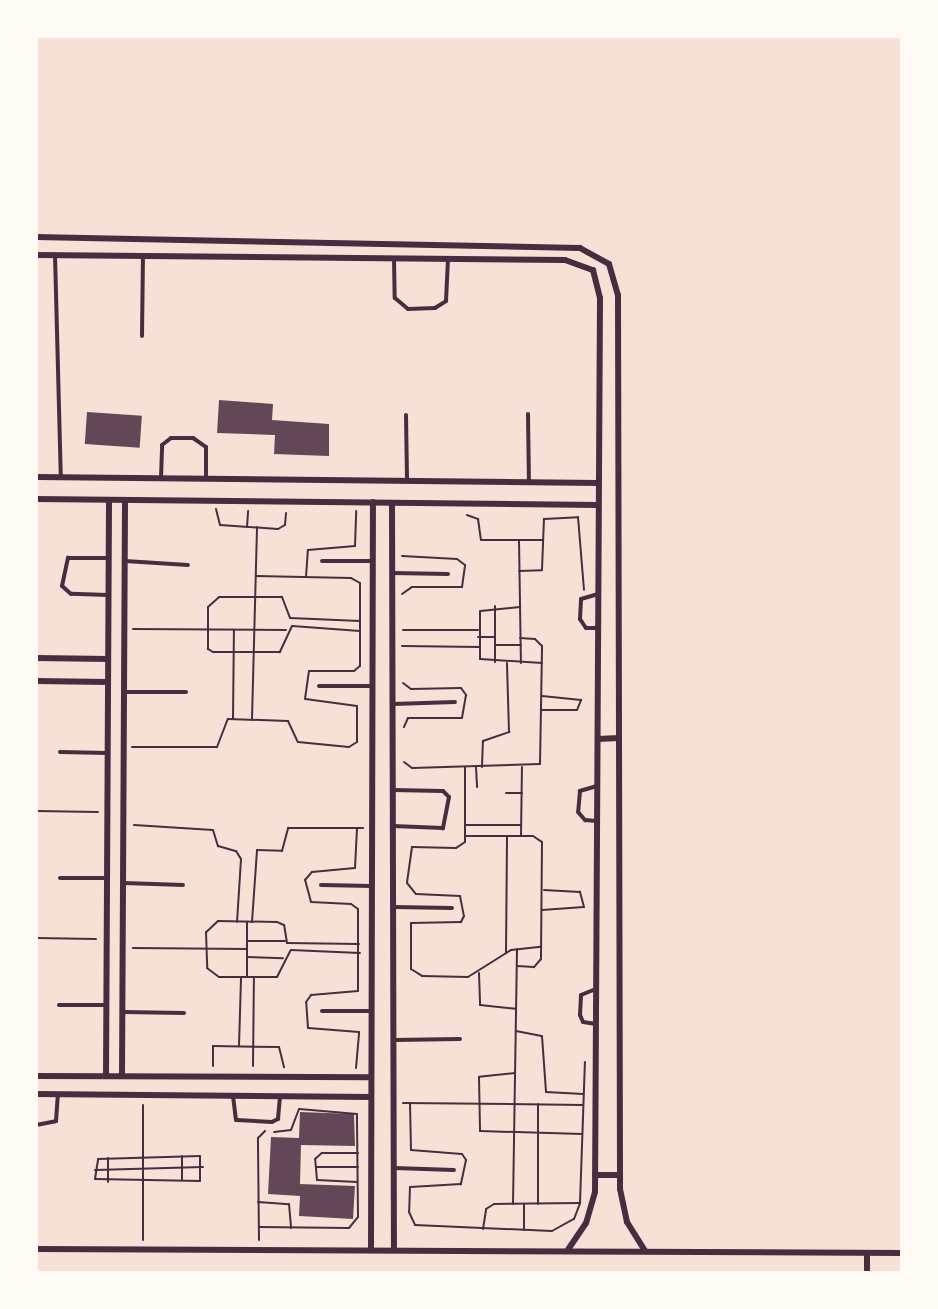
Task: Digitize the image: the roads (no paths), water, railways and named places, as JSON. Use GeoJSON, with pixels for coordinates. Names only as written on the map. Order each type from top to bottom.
{"type":"FeatureCollection","features":[{"type":"Feature","properties":{"kind":"street"},"geometry":{"type":"LineString","coordinates":[[36,237],[580,248],[609,264],[618,295],[620,1175],[627,1222],[645,1251]]}},
{"type":"Feature","properties":{"kind":"street"},"geometry":{"type":"LineString","coordinates":[[296,242],[296,258]]}},
{"type":"Feature","properties":{"kind":"street"},"geometry":{"type":"LineString","coordinates":[[36,255],[565,260],[593,270],[600,298],[596,1175],[592,1208],[568,1250]]}},
{"type":"Feature","properties":{"kind":"street"},"geometry":{"type":"LineString","coordinates":[[36,477],[598,483]]}},
{"type":"Feature","properties":{"kind":"street"},"geometry":{"type":"LineString","coordinates":[[36,499],[598,505]]}},
{"type":"Feature","properties":{"kind":"street"},"geometry":{"type":"LineString","coordinates":[[106,1076],[109,500]]}},
{"type":"Feature","properties":{"kind":"street"},"geometry":{"type":"LineString","coordinates":[[122,1076],[125,500]]}},
{"type":"Feature","properties":{"kind":"street"},"geometry":{"type":"LineString","coordinates":[[371,1250],[373,502]]}},
{"type":"Feature","properties":{"kind":"street"},"geometry":{"type":"LineString","coordinates":[[392,502],[394,1250]]}},
{"type":"Feature","properties":{"kind":"street"},"geometry":{"type":"LineString","coordinates":[[36,658],[108,659]]}},
{"type":"Feature","properties":{"kind":"street"},"geometry":{"type":"LineString","coordinates":[[36,681],[108,682]]}},
{"type":"Feature","properties":{"kind":"street"},"geometry":{"type":"LineString","coordinates":[[598,739],[619,738]]}},
{"type":"Feature","properties":{"kind":"street"},"geometry":{"type":"LineString","coordinates":[[36,1076],[371,1077]]}},
{"type":"Feature","properties":{"kind":"street"},"geometry":{"type":"LineString","coordinates":[[36,1094],[371,1097]]}},
{"type":"Feature","properties":{"kind":"street"},"geometry":{"type":"LineString","coordinates":[[596,1175],[620,1175]]}},
{"type":"Feature","properties":{"kind":"street"},"geometry":{"type":"LineString","coordinates":[[36,1249],[902,1253]]}},
{"type":"Feature","properties":{"kind":"street"},"geometry":{"type":"LineString","coordinates":[[867,1253],[867,1273]]}},
{"type":"Feature","properties":{"kind":"lane"},"geometry":{"type":"LineString","coordinates":[[55,255],[61,477]]}},
{"type":"Feature","properties":{"kind":"lane"},"geometry":{"type":"LineString","coordinates":[[142,336],[143,256]]}},
{"type":"Feature","properties":{"kind":"lane"},"geometry":{"type":"LineString","coordinates":[[394,258],[395,298],[408,309],[435,308],[446,301],[448,259]]}},
{"type":"Feature","properties":{"kind":"lane"},"geometry":{"type":"LineString","coordinates":[[528,414],[529,482]]}},
{"type":"Feature","properties":{"kind":"lane"},"geometry":{"type":"LineString","coordinates":[[406,416],[407,481]]}},
{"type":"Feature","properties":{"kind":"lane"},"geometry":{"type":"LineString","coordinates":[[161,478],[162,445],[171,438],[194,438],[206,447],[206,479]]}},
{"type":"Feature","properties":{"kind":"lane"},"geometry":{"type":"LineString","coordinates":[[108,595],[71,594],[62,586],[68,558],[109,558]]}},
{"type":"Feature","properties":{"kind":"lane"},"geometry":{"type":"LineString","coordinates":[[125,561],[188,565]]}},
{"type":"Feature","properties":{"kind":"lane"},"geometry":{"type":"LineString","coordinates":[[321,561],[373,561]]}},
{"type":"Feature","properties":{"kind":"lane"},"geometry":{"type":"LineString","coordinates":[[392,573],[448,574]]}},
{"type":"Feature","properties":{"kind":"lane"},"geometry":{"type":"LineString","coordinates":[[598,594],[584,596],[581,623],[598,628]]}},
{"type":"Feature","properties":{"kind":"lane"},"geometry":{"type":"LineString","coordinates":[[319,686],[372,686]]}},
{"type":"Feature","properties":{"kind":"lane"},"geometry":{"type":"LineString","coordinates":[[124,692],[186,692]]}},
{"type":"Feature","properties":{"kind":"lane"},"geometry":{"type":"LineString","coordinates":[[392,704],[455,702]]}},
{"type":"Feature","properties":{"kind":"lane"},"geometry":{"type":"LineString","coordinates":[[60,752],[108,753]]}},
{"type":"Feature","properties":{"kind":"lane"},"geometry":{"type":"LineString","coordinates":[[597,821],[585,820],[578,812],[580,791],[598,786]]}},
{"type":"Feature","properties":{"kind":"lane"},"geometry":{"type":"LineString","coordinates":[[392,826],[443,828],[448,805],[442,790],[393,790]]}},
{"type":"Feature","properties":{"kind":"lane"},"geometry":{"type":"LineString","coordinates":[[60,878],[107,878]]}},
{"type":"Feature","properties":{"kind":"lane"},"geometry":{"type":"LineString","coordinates":[[123,883],[183,885]]}},
{"type":"Feature","properties":{"kind":"lane"},"geometry":{"type":"LineString","coordinates":[[321,885],[372,886]]}},
{"type":"Feature","properties":{"kind":"lane"},"geometry":{"type":"LineString","coordinates":[[393,907],[452,908]]}},
{"type":"Feature","properties":{"kind":"lane"},"geometry":{"type":"LineString","coordinates":[[597,989],[581,995],[580,1015],[583,1022],[597,1024]]}},
{"type":"Feature","properties":{"kind":"lane"},"geometry":{"type":"LineString","coordinates":[[58,1005],[106,1005]]}},
{"type":"Feature","properties":{"kind":"lane"},"geometry":{"type":"LineString","coordinates":[[322,1011],[371,1011]]}},
{"type":"Feature","properties":{"kind":"lane"},"geometry":{"type":"LineString","coordinates":[[122,1012],[184,1013]]}},
{"type":"Feature","properties":{"kind":"lane"},"geometry":{"type":"LineString","coordinates":[[393,1040],[460,1039]]}},
{"type":"Feature","properties":{"kind":"lane"},"geometry":{"type":"LineString","coordinates":[[36,1125],[56,1121],[58,1094]]}},
{"type":"Feature","properties":{"kind":"lane"},"geometry":{"type":"LineString","coordinates":[[233,1095],[236,1120],[272,1122],[278,1119],[280,1096]]}},
{"type":"Feature","properties":{"kind":"lane"},"geometry":{"type":"LineString","coordinates":[[394,1168],[454,1170]]}}]}
